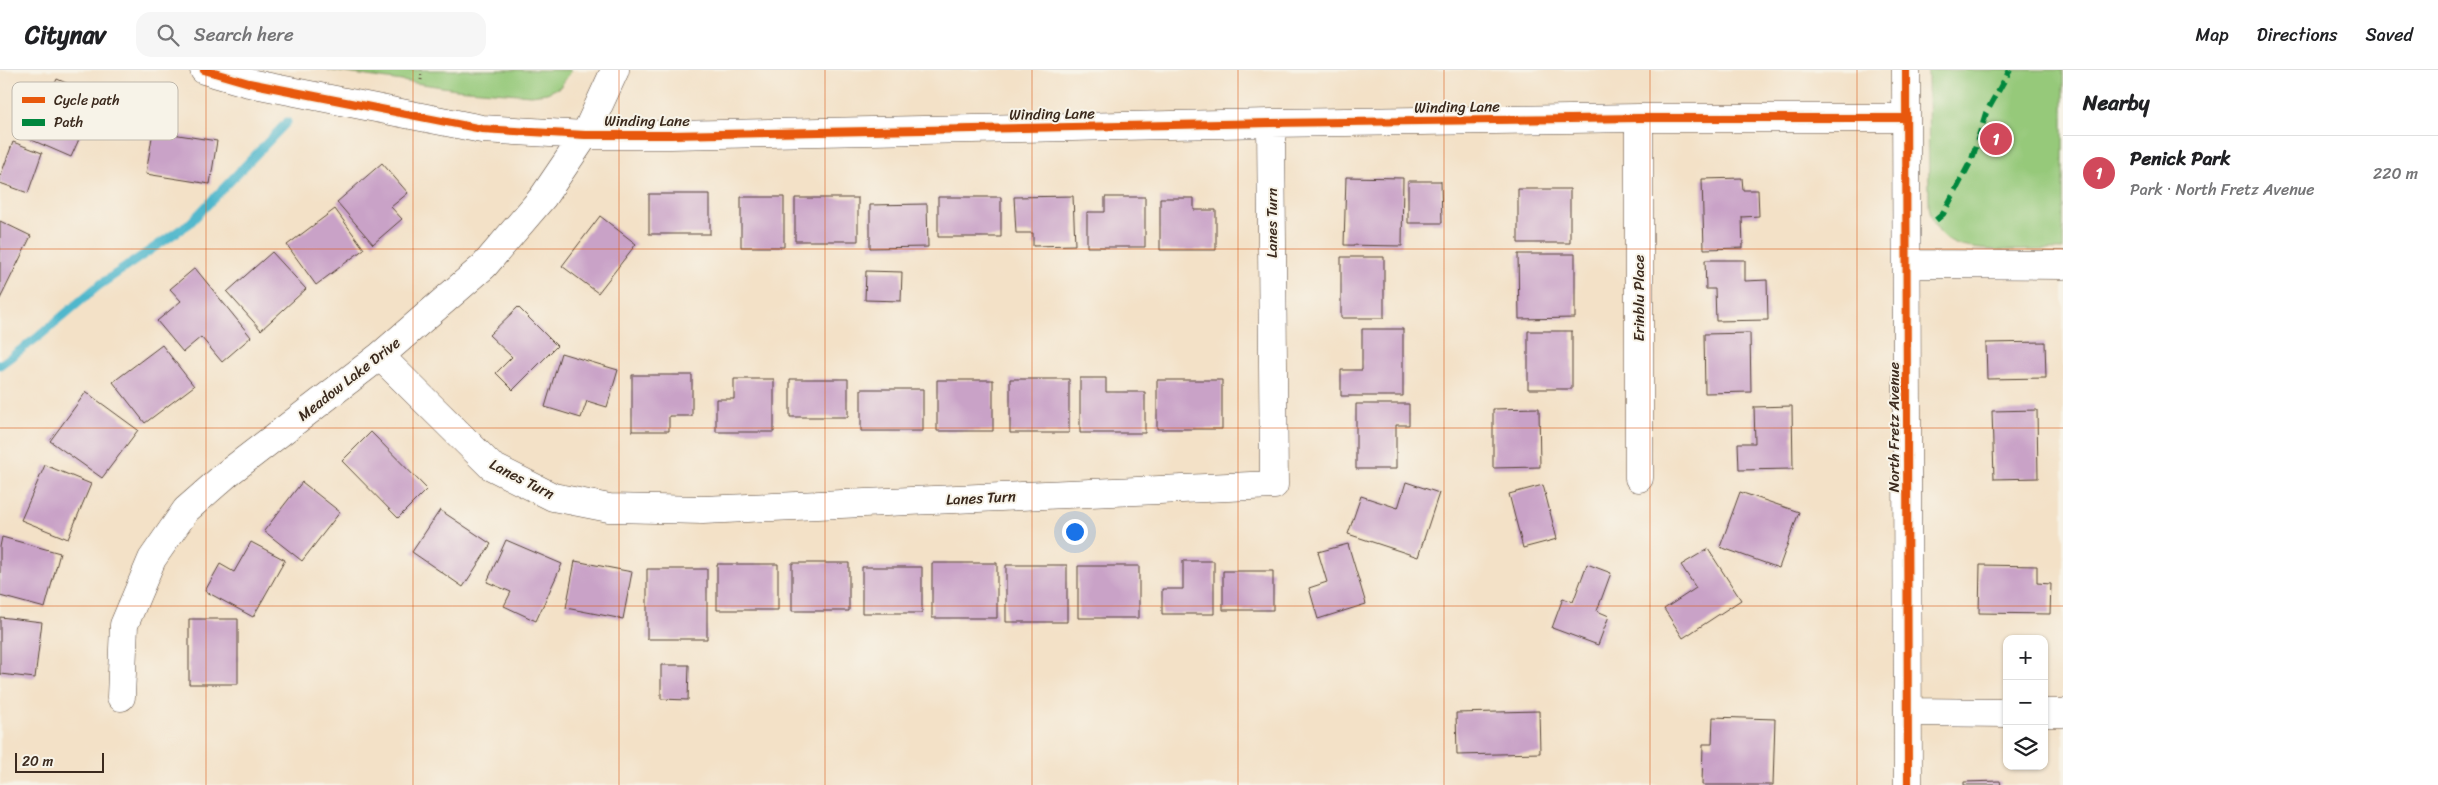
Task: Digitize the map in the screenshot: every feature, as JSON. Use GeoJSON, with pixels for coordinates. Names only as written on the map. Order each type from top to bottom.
{"type":"FeatureCollection","features":[{"type":"Feature","properties":{"kind":"street","name":"Winding Lane"},"geometry":{"type":"LineString","coordinates":[[204,70],[249,83],[482,129],[586,135],[1639,118],[1906,118]]}},
{"type":"Feature","properties":{"kind":"street","name":"Meadow Lake Drive"},"geometry":{"type":"LineString","coordinates":[[121,697],[124,625],[152,559],[186,510],[228,473],[380,356],[484,266],[543,197],[586,135],[614,70]]}},
{"type":"Feature","properties":{"kind":"street","name":"North Fretz Avenue"},"geometry":{"type":"LineString","coordinates":[[1906,70],[1908,785]]}},
{"type":"Feature","properties":{"kind":"street","name":"Erinblu Place"},"geometry":{"type":"LineString","coordinates":[[1639,118],[1639,478]]}},
{"type":"Feature","properties":{"kind":"street","name":"Lanes Turn"},"geometry":{"type":"LineString","coordinates":[[380,356],[491,466],[553,497],[609,508],[702,510],[1274,485],[1271,123]]}},
{"type":"Feature","properties":{"kind":"street"},"geometry":{"type":"LineString","coordinates":[[1908,264],[2063,265]]}},
{"type":"Feature","properties":{"kind":"street"},"geometry":{"type":"LineString","coordinates":[[1908,712],[2003,713]]}},
{"type":"Feature","properties":{"kind":"street"},"geometry":{"type":"LineString","coordinates":[[2048,713],[2063,713]]}},
{"type":"Feature","properties":{"kind":"path"},"geometry":{"type":"LineString","coordinates":[[421,80],[422,70]]}},
{"type":"Feature","properties":{"kind":"green space"},"geometry":{"type":"Polygon","coordinates":[[[327,70],[572,70],[560,87],[547,93],[531,95],[456,89],[327,70]]]}},
{"type":"Feature","properties":{"kind":"green space"},"geometry":{"type":"Polygon","coordinates":[[[1928,70],[2063,70],[2063,250],[1988,250],[1973,248],[1951,242],[1939,232],[1929,207],[1928,70]]]}},
{"type":"Feature","properties":{"kind":"building"},"geometry":{"type":"Polygon","coordinates":[[[178,135],[217,141],[210,184],[146,174],[152,140],[178,140],[178,135]]]}},
{"type":"Feature","properties":{"kind":"building"},"geometry":{"type":"Polygon","coordinates":[[[32,140],[79,140],[71,157],[32,140]]]}},
{"type":"Feature","properties":{"kind":"building"},"geometry":{"type":"Polygon","coordinates":[[[13,142],[42,153],[28,193],[0,183],[0,177],[13,142]]]}},
{"type":"Feature","properties":{"kind":"building"},"geometry":{"type":"Polygon","coordinates":[[[382,163],[408,193],[391,207],[402,219],[373,244],[337,202],[382,163]]]}},
{"type":"Feature","properties":{"kind":"building"},"geometry":{"type":"Polygon","coordinates":[[[1346,177],[1403,178],[1402,246],[1344,245],[1346,177]]]}},
{"type":"Feature","properties":{"kind":"building"},"geometry":{"type":"Polygon","coordinates":[[[1742,178],[1743,190],[1758,190],[1759,216],[1742,217],[1743,248],[1704,249],[1702,179],[1742,178]]]}},
{"type":"Feature","properties":{"kind":"building"},"geometry":{"type":"Polygon","coordinates":[[[1408,181],[1441,181],[1442,223],[1408,223],[1408,181]]]}},
{"type":"Feature","properties":{"kind":"building"},"geometry":{"type":"Polygon","coordinates":[[[1518,189],[1570,189],[1570,243],[1518,243],[1518,189]]]}},
{"type":"Feature","properties":{"kind":"building"},"geometry":{"type":"Polygon","coordinates":[[[649,194],[710,194],[710,234],[649,234],[649,194]]]}},
{"type":"Feature","properties":{"kind":"building"},"geometry":{"type":"Polygon","coordinates":[[[1073,196],[1075,245],[1033,246],[1033,233],[1016,233],[1014,197],[1073,196]]]}},
{"type":"Feature","properties":{"kind":"building"},"geometry":{"type":"Polygon","coordinates":[[[741,197],[784,197],[784,247],[741,247],[741,197]]]}},
{"type":"Feature","properties":{"kind":"building"},"geometry":{"type":"Polygon","coordinates":[[[938,197],[1001,197],[1001,237],[938,237],[938,197]]]}},
{"type":"Feature","properties":{"kind":"building"},"geometry":{"type":"Polygon","coordinates":[[[1105,197],[1145,197],[1145,247],[1087,247],[1087,212],[1105,212],[1105,197]]]}},
{"type":"Feature","properties":{"kind":"building"},"geometry":{"type":"Polygon","coordinates":[[[795,198],[858,198],[858,241],[795,241],[795,198]]]}},
{"type":"Feature","properties":{"kind":"building"},"geometry":{"type":"Polygon","coordinates":[[[1160,198],[1194,198],[1194,210],[1216,210],[1216,250],[1160,250],[1160,198]]]}},
{"type":"Feature","properties":{"kind":"building"},"geometry":{"type":"Polygon","coordinates":[[[927,204],[928,247],[870,248],[870,205],[927,204]]]}},
{"type":"Feature","properties":{"kind":"building"},"geometry":{"type":"Polygon","coordinates":[[[335,209],[364,249],[316,285],[287,245],[335,209]]]}},
{"type":"Feature","properties":{"kind":"building"},"geometry":{"type":"Polygon","coordinates":[[[600,216],[636,244],[598,293],[562,266],[600,216]]]}},
{"type":"Feature","properties":{"kind":"building"},"geometry":{"type":"Polygon","coordinates":[[[0,221],[31,236],[0,299],[0,221]]]}},
{"type":"Feature","properties":{"kind":"building"},"geometry":{"type":"Polygon","coordinates":[[[272,252],[306,289],[261,330],[227,292],[272,252]]]}},
{"type":"Feature","properties":{"kind":"building"},"geometry":{"type":"Polygon","coordinates":[[[1518,254],[1575,254],[1575,318],[1519,319],[1518,254]]]}},
{"type":"Feature","properties":{"kind":"building"},"geometry":{"type":"Polygon","coordinates":[[[1341,257],[1384,257],[1384,318],[1341,318],[1341,257]]]}},
{"type":"Feature","properties":{"kind":"building"},"geometry":{"type":"Polygon","coordinates":[[[1705,260],[1745,260],[1745,281],[1767,280],[1768,320],[1716,321],[1715,289],[1706,289],[1705,260]]]}},
{"type":"Feature","properties":{"kind":"building"},"geometry":{"type":"Polygon","coordinates":[[[195,268],[251,337],[222,362],[201,337],[183,352],[157,321],[181,301],[170,289],[195,268]]]}},
{"type":"Feature","properties":{"kind":"building"},"geometry":{"type":"Polygon","coordinates":[[[866,271],[902,272],[901,301],[865,300],[866,271]]]}},
{"type":"Feature","properties":{"kind":"building"},"geometry":{"type":"Polygon","coordinates":[[[518,307],[557,346],[513,390],[496,373],[512,357],[489,335],[518,307]]]}},
{"type":"Feature","properties":{"kind":"building"},"geometry":{"type":"Polygon","coordinates":[[[1362,329],[1403,329],[1403,396],[1341,396],[1341,370],[1362,370],[1362,329]]]}},
{"type":"Feature","properties":{"kind":"building"},"geometry":{"type":"Polygon","coordinates":[[[1528,331],[1572,331],[1572,389],[1528,389],[1528,331]]]}},
{"type":"Feature","properties":{"kind":"building"},"geometry":{"type":"Polygon","coordinates":[[[1750,333],[1751,392],[1705,393],[1704,334],[1750,333]]]}},
{"type":"Feature","properties":{"kind":"building"},"geometry":{"type":"Polygon","coordinates":[[[2045,342],[2046,378],[1987,379],[1986,343],[2045,342]]]}},
{"type":"Feature","properties":{"kind":"building"},"geometry":{"type":"Polygon","coordinates":[[[162,345],[194,386],[145,423],[113,382],[162,345]]]}},
{"type":"Feature","properties":{"kind":"building"},"geometry":{"type":"Polygon","coordinates":[[[561,353],[618,370],[607,407],[587,401],[581,418],[545,407],[561,353]]]}},
{"type":"Feature","properties":{"kind":"building"},"geometry":{"type":"Polygon","coordinates":[[[632,375],[692,375],[692,416],[669,416],[669,431],[632,431],[632,375]]]}},
{"type":"Feature","properties":{"kind":"building"},"geometry":{"type":"Polygon","coordinates":[[[1080,378],[1106,378],[1106,392],[1145,392],[1145,433],[1080,433],[1080,378]]]}},
{"type":"Feature","properties":{"kind":"building"},"geometry":{"type":"Polygon","coordinates":[[[734,379],[774,379],[774,432],[716,432],[716,399],[734,399],[734,379]]]}},
{"type":"Feature","properties":{"kind":"building"},"geometry":{"type":"Polygon","coordinates":[[[790,379],[848,379],[848,417],[790,417],[790,379]]]}},
{"type":"Feature","properties":{"kind":"building"},"geometry":{"type":"Polygon","coordinates":[[[1010,379],[1069,379],[1069,433],[1010,433],[1010,379]]]}},
{"type":"Feature","properties":{"kind":"building"},"geometry":{"type":"Polygon","coordinates":[[[937,380],[993,380],[993,431],[937,431],[937,380]]]}},
{"type":"Feature","properties":{"kind":"building"},"geometry":{"type":"Polygon","coordinates":[[[1157,380],[1222,380],[1222,429],[1157,429],[1157,380]]]}},
{"type":"Feature","properties":{"kind":"building"},"geometry":{"type":"Polygon","coordinates":[[[861,389],[923,389],[923,431],[861,431],[861,389]]]}},
{"type":"Feature","properties":{"kind":"building"},"geometry":{"type":"Polygon","coordinates":[[[86,392],[138,430],[102,478],[50,441],[86,392]]]}},
{"type":"Feature","properties":{"kind":"building"},"geometry":{"type":"Polygon","coordinates":[[[1356,404],[1409,404],[1409,425],[1396,425],[1396,469],[1356,469],[1356,404]]]}},
{"type":"Feature","properties":{"kind":"building"},"geometry":{"type":"Polygon","coordinates":[[[1792,406],[1793,469],[1739,470],[1738,443],[1755,443],[1754,407],[1792,406]]]}},
{"type":"Feature","properties":{"kind":"building"},"geometry":{"type":"Polygon","coordinates":[[[1539,408],[1540,467],[1493,468],[1493,409],[1539,408]]]}},
{"type":"Feature","properties":{"kind":"building"},"geometry":{"type":"Polygon","coordinates":[[[2037,410],[2038,478],[1994,479],[1992,411],[2037,410]]]}},
{"type":"Feature","properties":{"kind":"building"},"geometry":{"type":"Polygon","coordinates":[[[371,432],[427,489],[398,518],[342,461],[371,432]]]}},
{"type":"Feature","properties":{"kind":"building"},"geometry":{"type":"Polygon","coordinates":[[[45,465],[91,484],[68,539],[21,520],[45,465]]]}},
{"type":"Feature","properties":{"kind":"building"},"geometry":{"type":"Polygon","coordinates":[[[302,482],[340,512],[302,561],[264,531],[302,482]]]}},
{"type":"Feature","properties":{"kind":"building"},"geometry":{"type":"Polygon","coordinates":[[[1406,482],[1439,493],[1418,557],[1348,534],[1361,496],[1398,508],[1406,482]]]}},
{"type":"Feature","properties":{"kind":"building"},"geometry":{"type":"Polygon","coordinates":[[[1543,485],[1557,539],[1523,548],[1509,494],[1543,485]]]}},
{"type":"Feature","properties":{"kind":"building"},"geometry":{"type":"Polygon","coordinates":[[[1740,492],[1799,512],[1779,568],[1720,547],[1740,492]]]}},
{"type":"Feature","properties":{"kind":"building"},"geometry":{"type":"Polygon","coordinates":[[[440,510],[491,544],[463,587],[412,552],[440,510]]]}},
{"type":"Feature","properties":{"kind":"building"},"geometry":{"type":"Polygon","coordinates":[[[2,537],[60,553],[45,608],[0,596],[0,547],[2,537]]]}},
{"type":"Feature","properties":{"kind":"building"},"geometry":{"type":"Polygon","coordinates":[[[506,540],[562,564],[536,621],[504,606],[511,592],[487,582],[506,540]]]}},
{"type":"Feature","properties":{"kind":"building"},"geometry":{"type":"Polygon","coordinates":[[[251,542],[285,560],[253,617],[205,591],[220,564],[234,572],[251,542]]]}},
{"type":"Feature","properties":{"kind":"building"},"geometry":{"type":"Polygon","coordinates":[[[1348,544],[1366,604],[1318,619],[1309,588],[1327,582],[1318,552],[1348,544]]]}},
{"type":"Feature","properties":{"kind":"building"},"geometry":{"type":"Polygon","coordinates":[[[1708,549],[1741,600],[1683,638],[1664,609],[1696,588],[1681,565],[1708,549]]]}},
{"type":"Feature","properties":{"kind":"building"},"geometry":{"type":"Polygon","coordinates":[[[575,561],[632,572],[623,619],[566,608],[575,561]]]}},
{"type":"Feature","properties":{"kind":"building"},"geometry":{"type":"Polygon","coordinates":[[[1183,561],[1214,561],[1214,614],[1162,614],[1162,589],[1183,589],[1183,561]]]}},
{"type":"Feature","properties":{"kind":"building"},"geometry":{"type":"Polygon","coordinates":[[[792,563],[849,563],[849,611],[792,611],[792,563]]]}},
{"type":"Feature","properties":{"kind":"building"},"geometry":{"type":"Polygon","coordinates":[[[932,563],[997,563],[997,618],[932,618],[932,563]]]}},
{"type":"Feature","properties":{"kind":"building"},"geometry":{"type":"Polygon","coordinates":[[[717,564],[778,564],[778,610],[717,610],[717,564]]]}},
{"type":"Feature","properties":{"kind":"building"},"geometry":{"type":"Polygon","coordinates":[[[1587,564],[1611,573],[1597,611],[1609,616],[1598,645],[1552,628],[1563,598],[1573,602],[1587,564]]]}},
{"type":"Feature","properties":{"kind":"building"},"geometry":{"type":"Polygon","coordinates":[[[1006,565],[1067,565],[1067,622],[1006,622],[1006,565]]]}},
{"type":"Feature","properties":{"kind":"building"},"geometry":{"type":"Polygon","coordinates":[[[1980,565],[2037,566],[2037,583],[2051,584],[2050,614],[1979,613],[1980,565]]]}},
{"type":"Feature","properties":{"kind":"building"},"geometry":{"type":"Polygon","coordinates":[[[1078,566],[1139,566],[1139,618],[1078,618],[1078,566]]]}},
{"type":"Feature","properties":{"kind":"building"},"geometry":{"type":"Polygon","coordinates":[[[862,567],[922,567],[922,613],[862,613],[862,567]]]}},
{"type":"Feature","properties":{"kind":"building"},"geometry":{"type":"Polygon","coordinates":[[[647,569],[707,569],[707,639],[647,639],[647,569]]]}},
{"type":"Feature","properties":{"kind":"building"},"geometry":{"type":"Polygon","coordinates":[[[1223,571],[1273,571],[1273,610],[1223,610],[1223,571]]]}},
{"type":"Feature","properties":{"kind":"building"},"geometry":{"type":"Polygon","coordinates":[[[0,617],[42,622],[35,678],[0,674],[0,617]]]}},
{"type":"Feature","properties":{"kind":"building"},"geometry":{"type":"Polygon","coordinates":[[[189,619],[238,619],[238,684],[189,684],[189,619]]]}},
{"type":"Feature","properties":{"kind":"building"},"geometry":{"type":"Polygon","coordinates":[[[661,665],[689,665],[688,700],[661,699],[661,665]]]}},
{"type":"Feature","properties":{"kind":"building"},"geometry":{"type":"Polygon","coordinates":[[[1539,711],[1540,753],[1457,755],[1456,713],[1539,711]]]}},
{"type":"Feature","properties":{"kind":"building"},"geometry":{"type":"Polygon","coordinates":[[[1713,717],[1775,719],[1773,785],[1702,785],[1703,744],[1712,744],[1713,717]]]}},
{"type":"Feature","properties":{"kind":"building"},"geometry":{"type":"Polygon","coordinates":[[[2000,781],[2001,785],[1964,785],[1964,782],[2000,781]]]}},
{"type":"Feature","properties":{"kind":"waterway"},"geometry":{"type":"LineString","coordinates":[[0,365],[38,337],[98,286],[190,223],[287,122]]}},
{"type":"Feature","properties":{"kind":"marked path"},"geometry":{"type":"LineString","coordinates":[[1936,220],[1943,214],[1972,159],[1986,113],[2010,70]]}},
{"type":"Feature","properties":{"kind":"cycle path"},"geometry":{"type":"LineString","coordinates":[[204,70],[249,83],[482,129],[585,135],[1639,118],[1906,118]]}},
{"type":"Feature","properties":{"kind":"cycle path"},"geometry":{"type":"LineString","coordinates":[[1906,70],[1908,785]]}},
{"type":"Feature","properties":{"kind":"place","name":"Penick Park"},"geometry":{"type":"Point","coordinates":[1996,139]}}]}
